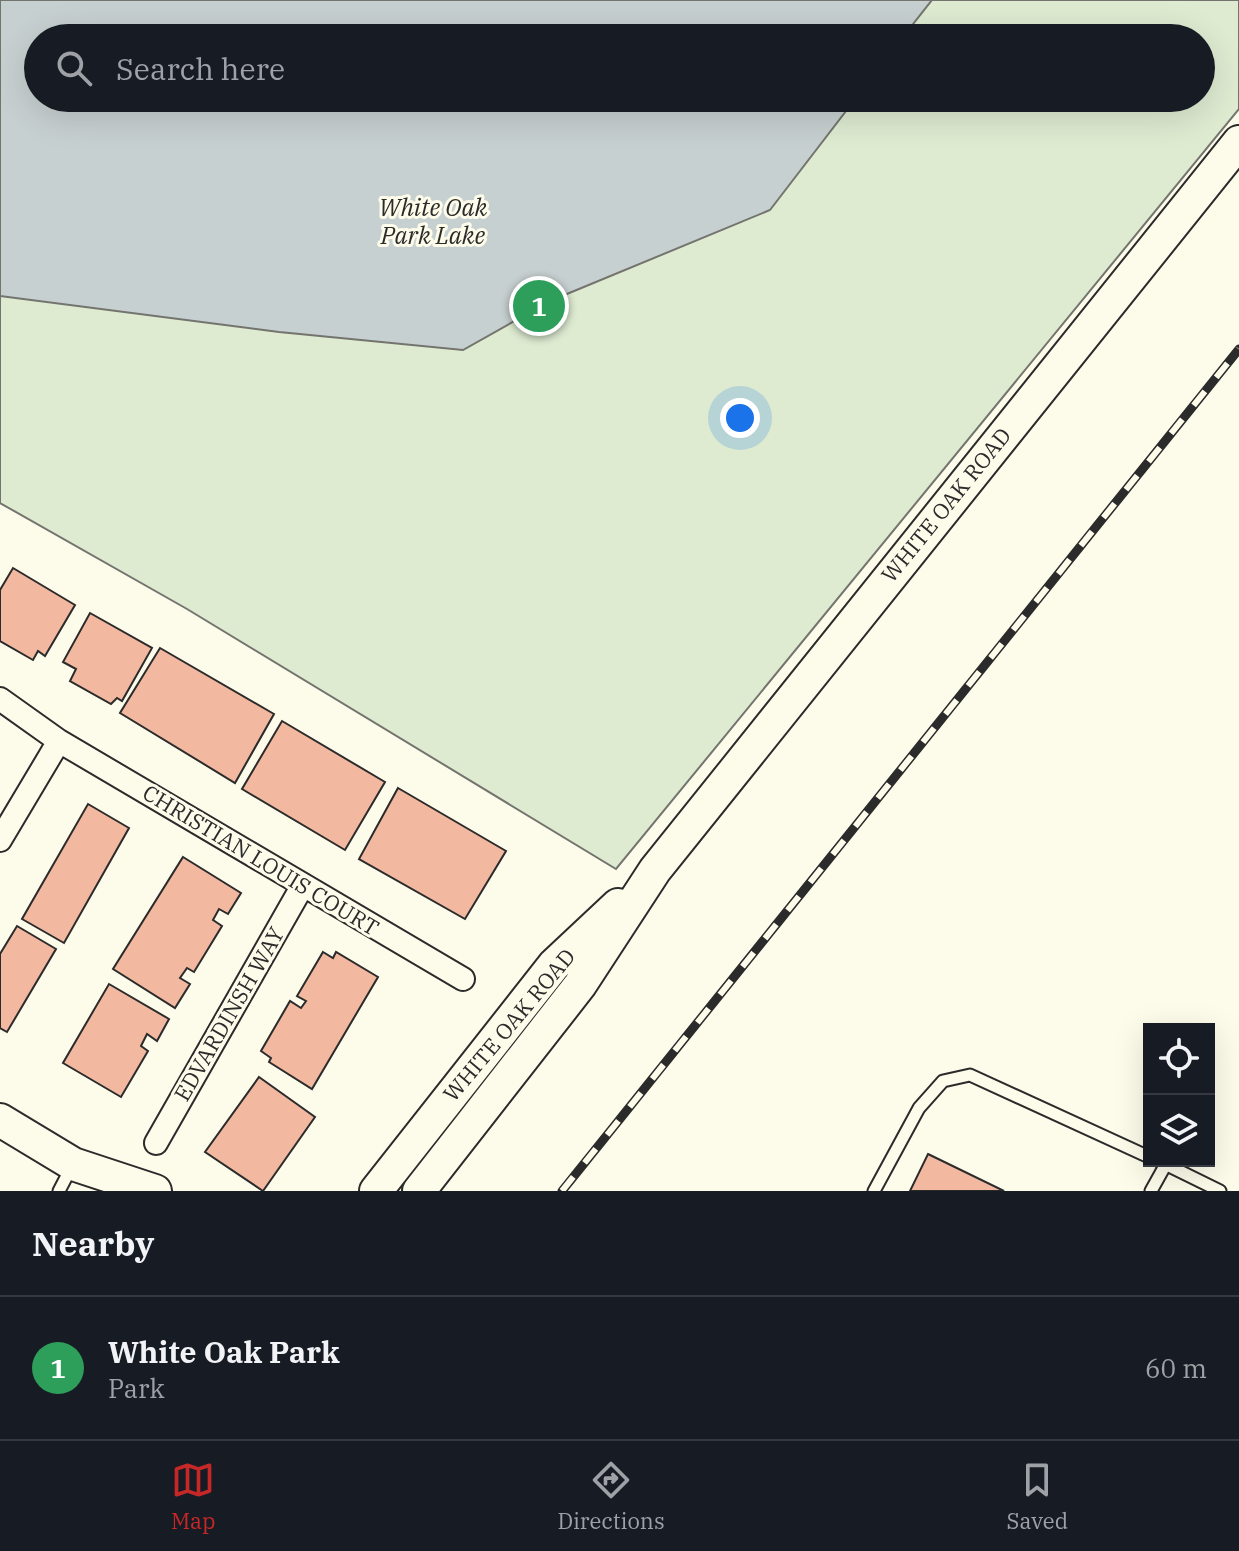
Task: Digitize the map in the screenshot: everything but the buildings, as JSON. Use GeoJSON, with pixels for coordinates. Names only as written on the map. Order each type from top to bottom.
{"type":"FeatureCollection","features":[{"type":"Feature","properties":{"kind":"street","name":"WHITE OAK ROAD"},"geometry":{"type":"LineString","coordinates":[[419,1191],[580,985],[655,870],[1239,142]]}},
{"type":"Feature","properties":{"kind":"street","name":"CHRISTIAN LOUIS COURT"},"geometry":{"type":"LineString","coordinates":[[0,699],[59,741],[463,979]]}},
{"type":"Feature","properties":{"kind":"street"},"geometry":{"type":"LineString","coordinates":[[0,840],[59,741]]}},
{"type":"Feature","properties":{"kind":"street","name":"WHITE OAK ROAD"},"geometry":{"type":"LineString","coordinates":[[376,1191],[554,965],[655,870]]}},
{"type":"Feature","properties":{"kind":"street","name":"EDVARDINSH WAY"},"geometry":{"type":"LineString","coordinates":[[156,1143],[303,885]]}},
{"type":"Feature","properties":{"kind":"street"},"geometry":{"type":"LineString","coordinates":[[0,1120],[66,1177],[98,1191]]}},
{"type":"Feature","properties":{"kind":"street"},"geometry":{"type":"LineString","coordinates":[[66,1177],[155,1191]]}},
{"type":"Feature","properties":{"kind":"lane"},"geometry":{"type":"LineString","coordinates":[[874,1191],[919,1108],[943,1081],[970,1075],[1143,1154]]}},
{"type":"Feature","properties":{"kind":"lane"},"geometry":{"type":"LineString","coordinates":[[1151,1191],[1160,1167]]}},
{"type":"Feature","properties":{"kind":"lane"},"geometry":{"type":"LineString","coordinates":[[1170,1167],[1220,1191]]}},
{"type":"Feature","properties":{"kind":"green space"},"geometry":{"type":"Polygon","coordinates":[[[0,0],[1239,0],[1239,109],[616,869],[187,609],[0,503],[0,0]]]}},
{"type":"Feature","properties":{"kind":"water","name":"White Oak Park Lake"},"geometry":{"type":"Polygon","coordinates":[[[0,0],[932,0],[913,24],[24,24],[24,112],[845,112],[770,210],[550,301],[463,350],[279,332],[0,296],[0,0]]]}},
{"type":"Feature","properties":{"kind":"railway"},"geometry":{"type":"LineString","coordinates":[[562,1191],[1239,349]]}},
{"type":"Feature","properties":{"kind":"place","name":"White Oak Park"},"geometry":{"type":"Point","coordinates":[539,306]}}]}
